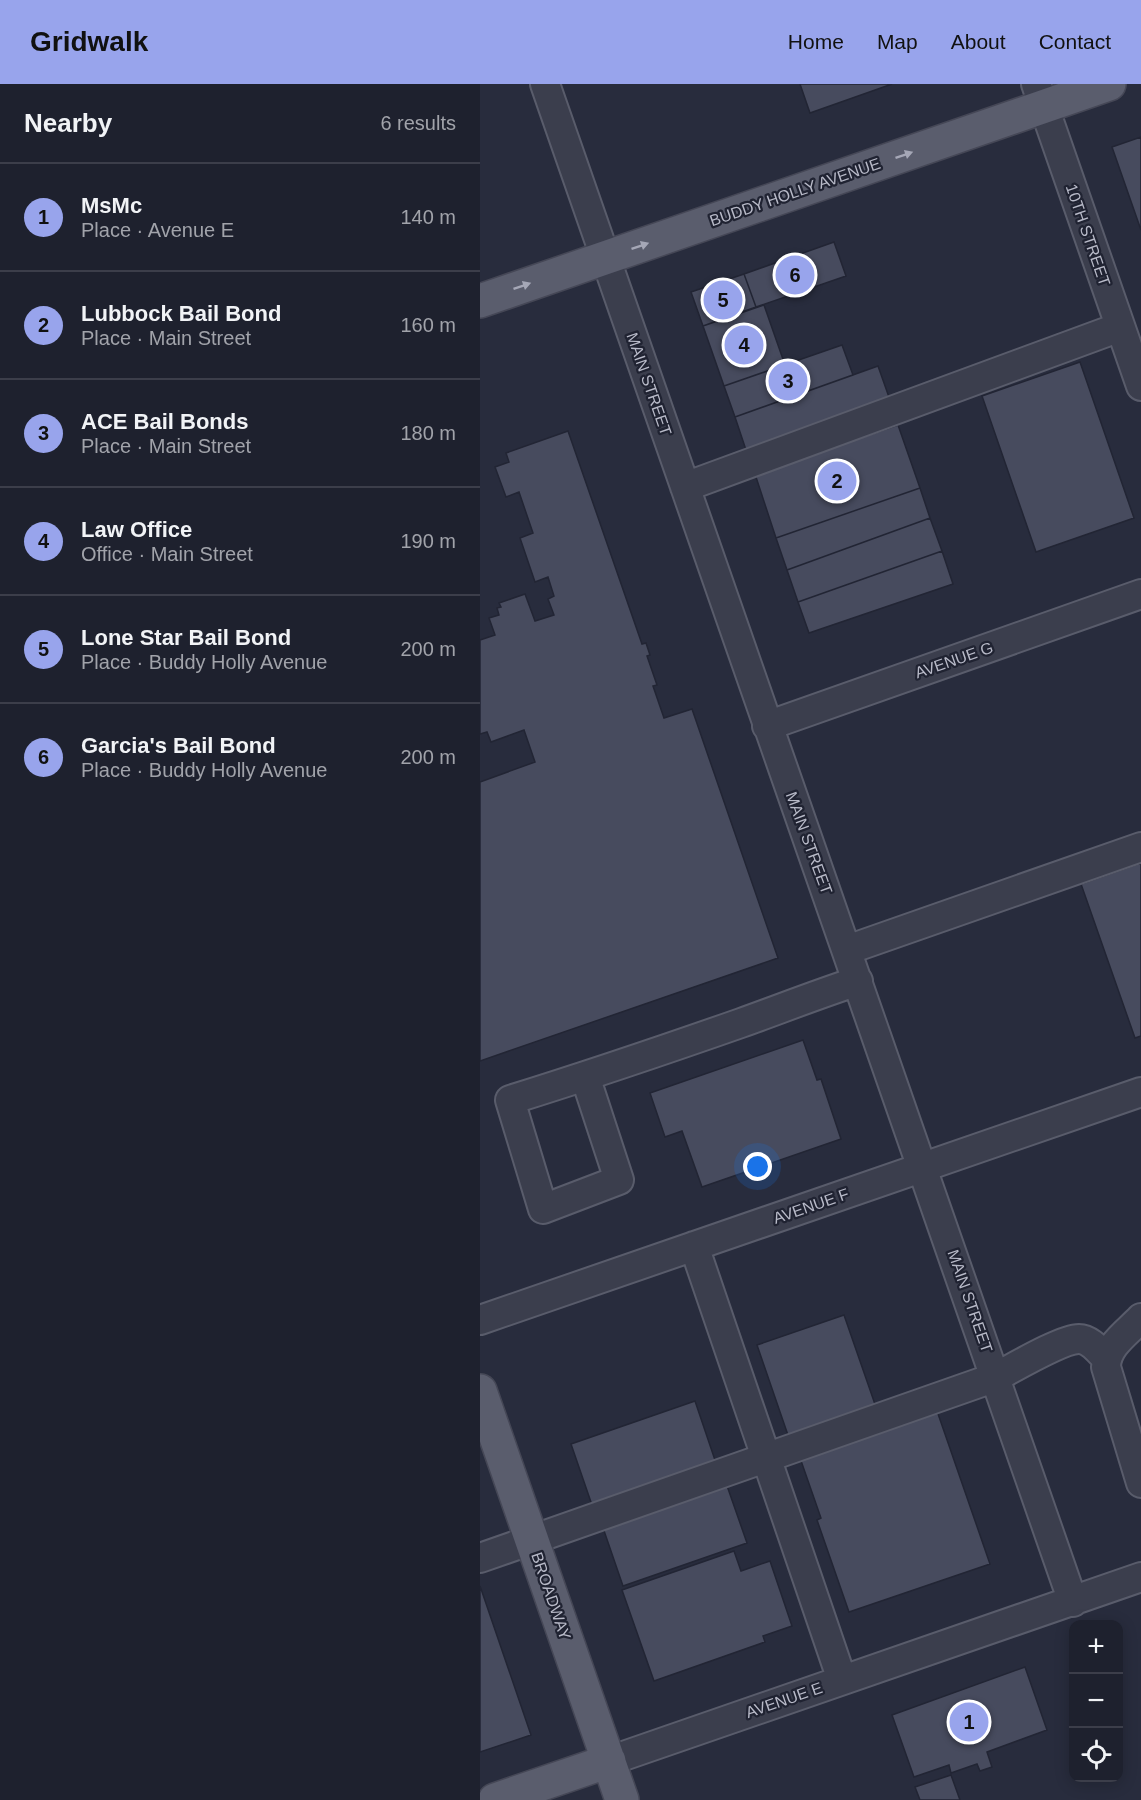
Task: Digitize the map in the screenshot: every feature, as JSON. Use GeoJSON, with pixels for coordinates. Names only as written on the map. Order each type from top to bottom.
{"type":"FeatureCollection","features":[{"type":"Feature","properties":{"kind":"main road","name":"BUDDY HOLLY AVENUE"},"geometry":{"type":"LineString","coordinates":[[480,301],[605,258],[1040,95],[1109,84]]}},
{"type":"Feature","properties":{"kind":"main road","name":"BROADWAY"},"geometry":{"type":"LineString","coordinates":[[480,1391],[622,1800]]}},
{"type":"Feature","properties":{"kind":"main road","name":"AVENUE E"},"geometry":{"type":"LineString","coordinates":[[495,1800],[609,1761]]}},
{"type":"Feature","properties":{"kind":"street","name":"MAIN STREET"},"geometry":{"type":"LineString","coordinates":[[545,84],[767,726],[924,1167],[1073,1602]]}},
{"type":"Feature","properties":{"kind":"street","name":"10TH STREET"},"geometry":{"type":"LineString","coordinates":[[1040,95],[1141,386]]}},
{"type":"Feature","properties":{"kind":"street"},"geometry":{"type":"LineString","coordinates":[[685,487],[1120,327]]}},
{"type":"Feature","properties":{"kind":"street","name":"AVENUE G"},"geometry":{"type":"LineString","coordinates":[[767,726],[1141,594]]}},
{"type":"Feature","properties":{"kind":"street"},"geometry":{"type":"LineString","coordinates":[[847,950],[1141,847]]}},
{"type":"Feature","properties":{"kind":"street"},"geometry":{"type":"LineString","coordinates":[[585,1077],[619,1180],[543,1209],[510,1100],[585,1077],[858,981]]}},
{"type":"Feature","properties":{"kind":"street","name":"AVENUE F"},"geometry":{"type":"LineString","coordinates":[[480,1320],[1141,1092]]}},
{"type":"Feature","properties":{"kind":"street"},"geometry":{"type":"LineString","coordinates":[[694,1246],[842,1680]]}},
{"type":"Feature","properties":{"kind":"street"},"geometry":{"type":"LineString","coordinates":[[1141,1318],[1112,1348],[1106,1358],[1106,1367],[1141,1483]]}},
{"type":"Feature","properties":{"kind":"street"},"geometry":{"type":"LineString","coordinates":[[480,1558],[996,1377],[1060,1345],[1079,1339],[1092,1344],[1106,1358]]}},
{"type":"Feature","properties":{"kind":"street","name":"AVENUE E"},"geometry":{"type":"LineString","coordinates":[[609,1761],[1141,1577]]}},
{"type":"Feature","properties":{"kind":"building"},"geometry":{"type":"Polygon","coordinates":[[[800,84],[892,84],[810,113],[800,84]]]}},
{"type":"Feature","properties":{"kind":"building"},"geometry":{"type":"Polygon","coordinates":[[[1141,137],[1141,230],[1112,147],[1141,137]]]}},
{"type":"Feature","properties":{"kind":"building"},"geometry":{"type":"Polygon","coordinates":[[[834,242],[846,276],[756,307],[744,274],[834,242]]]}},
{"type":"Feature","properties":{"kind":"building"},"geometry":{"type":"Polygon","coordinates":[[[744,274],[756,307],[703,326],[691,292],[744,274]]]}},
{"type":"Feature","properties":{"kind":"building"},"geometry":{"type":"Polygon","coordinates":[[[764,305],[785,365],[724,386],[703,326],[764,305]]]}},
{"type":"Feature","properties":{"kind":"building"},"geometry":{"type":"Polygon","coordinates":[[[842,345],[853,375],[735,417],[724,386],[842,345]]]}},
{"type":"Feature","properties":{"kind":"building"},"geometry":{"type":"Polygon","coordinates":[[[1080,362],[1134,518],[1036,552],[982,396],[1080,362]]]}},
{"type":"Feature","properties":{"kind":"building"},"geometry":{"type":"Polygon","coordinates":[[[878,366],[890,400],[746,450],[735,417],[878,366]]]}},
{"type":"Feature","properties":{"kind":"building"},"geometry":{"type":"Polygon","coordinates":[[[898,425],[920,488],[776,538],[755,474],[898,425]]]}},
{"type":"Feature","properties":{"kind":"building"},"geometry":{"type":"Polygon","coordinates":[[[568,431],[642,644],[646,643],[650,655],[647,656],[657,685],[653,686],[664,718],[692,709],[778,958],[480,1061],[480,782],[535,762],[524,730],[491,742],[487,732],[480,734],[480,640],[495,635],[489,618],[499,615],[497,608],[501,607],[499,603],[525,594],[535,621],[554,615],[548,599],[554,596],[548,577],[535,582],[520,538],[533,533],[519,492],[506,497],[495,467],[509,462],[506,453],[568,431]]]}},
{"type":"Feature","properties":{"kind":"building"},"geometry":{"type":"Polygon","coordinates":[[[920,488],[930,518],[787,570],[776,538],[920,488]]]}},
{"type":"Feature","properties":{"kind":"building"},"geometry":{"type":"Polygon","coordinates":[[[930,518],[942,551],[798,602],[787,570],[930,518]]]}},
{"type":"Feature","properties":{"kind":"building"},"geometry":{"type":"Polygon","coordinates":[[[942,551],[953,584],[809,633],[798,602],[942,551]]]}},
{"type":"Feature","properties":{"kind":"building"},"geometry":{"type":"Polygon","coordinates":[[[1141,863],[1141,1036],[1135,1038],[1081,884],[1141,863]]]}},
{"type":"Feature","properties":{"kind":"building"},"geometry":{"type":"Polygon","coordinates":[[[803,1040],[817,1080],[821,1079],[841,1139],[702,1187],[682,1131],[665,1137],[650,1093],[803,1040]]]}},
{"type":"Feature","properties":{"kind":"building"},"geometry":{"type":"Polygon","coordinates":[[[844,1315],[877,1410],[790,1441],[757,1345],[844,1315]]]}},
{"type":"Feature","properties":{"kind":"building"},"geometry":{"type":"Polygon","coordinates":[[[695,1401],[717,1466],[593,1508],[571,1444],[695,1401]]]}},
{"type":"Feature","properties":{"kind":"building"},"geometry":{"type":"Polygon","coordinates":[[[936,1408],[990,1564],[849,1612],[817,1520],[821,1518],[799,1455],[936,1408]]]}},
{"type":"Feature","properties":{"kind":"building"},"geometry":{"type":"Polygon","coordinates":[[[725,1480],[747,1543],[623,1586],[601,1522],[725,1480]]]}},
{"type":"Feature","properties":{"kind":"building"},"geometry":{"type":"Polygon","coordinates":[[[734,1551],[741,1571],[770,1561],[792,1626],[763,1636],[765,1642],[654,1681],[622,1590],[734,1551]]]}},
{"type":"Feature","properties":{"kind":"building"},"geometry":{"type":"Polygon","coordinates":[[[480,1586],[531,1735],[480,1752],[480,1586]]]}},
{"type":"Feature","properties":{"kind":"building"},"geometry":{"type":"Polygon","coordinates":[[[1025,1667],[1047,1730],[987,1752],[992,1767],[980,1771],[977,1764],[951,1773],[949,1765],[914,1777],[892,1715],[1025,1667]]]}},
{"type":"Feature","properties":{"kind":"building"},"geometry":{"type":"Polygon","coordinates":[[[951,1775],[960,1800],[920,1800],[915,1787],[951,1775]]]}},
{"type":"Feature","properties":{"kind":"place","name":"Garcia's Bail Bond"},"geometry":{"type":"Point","coordinates":[795,275]}},
{"type":"Feature","properties":{"kind":"place","name":"Lone Star Bail Bond"},"geometry":{"type":"Point","coordinates":[723,300]}},
{"type":"Feature","properties":{"kind":"place","name":"Law Office"},"geometry":{"type":"Point","coordinates":[744,345]}},
{"type":"Feature","properties":{"kind":"place","name":"ACE Bail Bonds"},"geometry":{"type":"Point","coordinates":[788,381]}},
{"type":"Feature","properties":{"kind":"place","name":"Lubbock Bail Bond"},"geometry":{"type":"Point","coordinates":[837,481]}},
{"type":"Feature","properties":{"kind":"place","name":"MsMc"},"geometry":{"type":"Point","coordinates":[969,1722]}}]}
